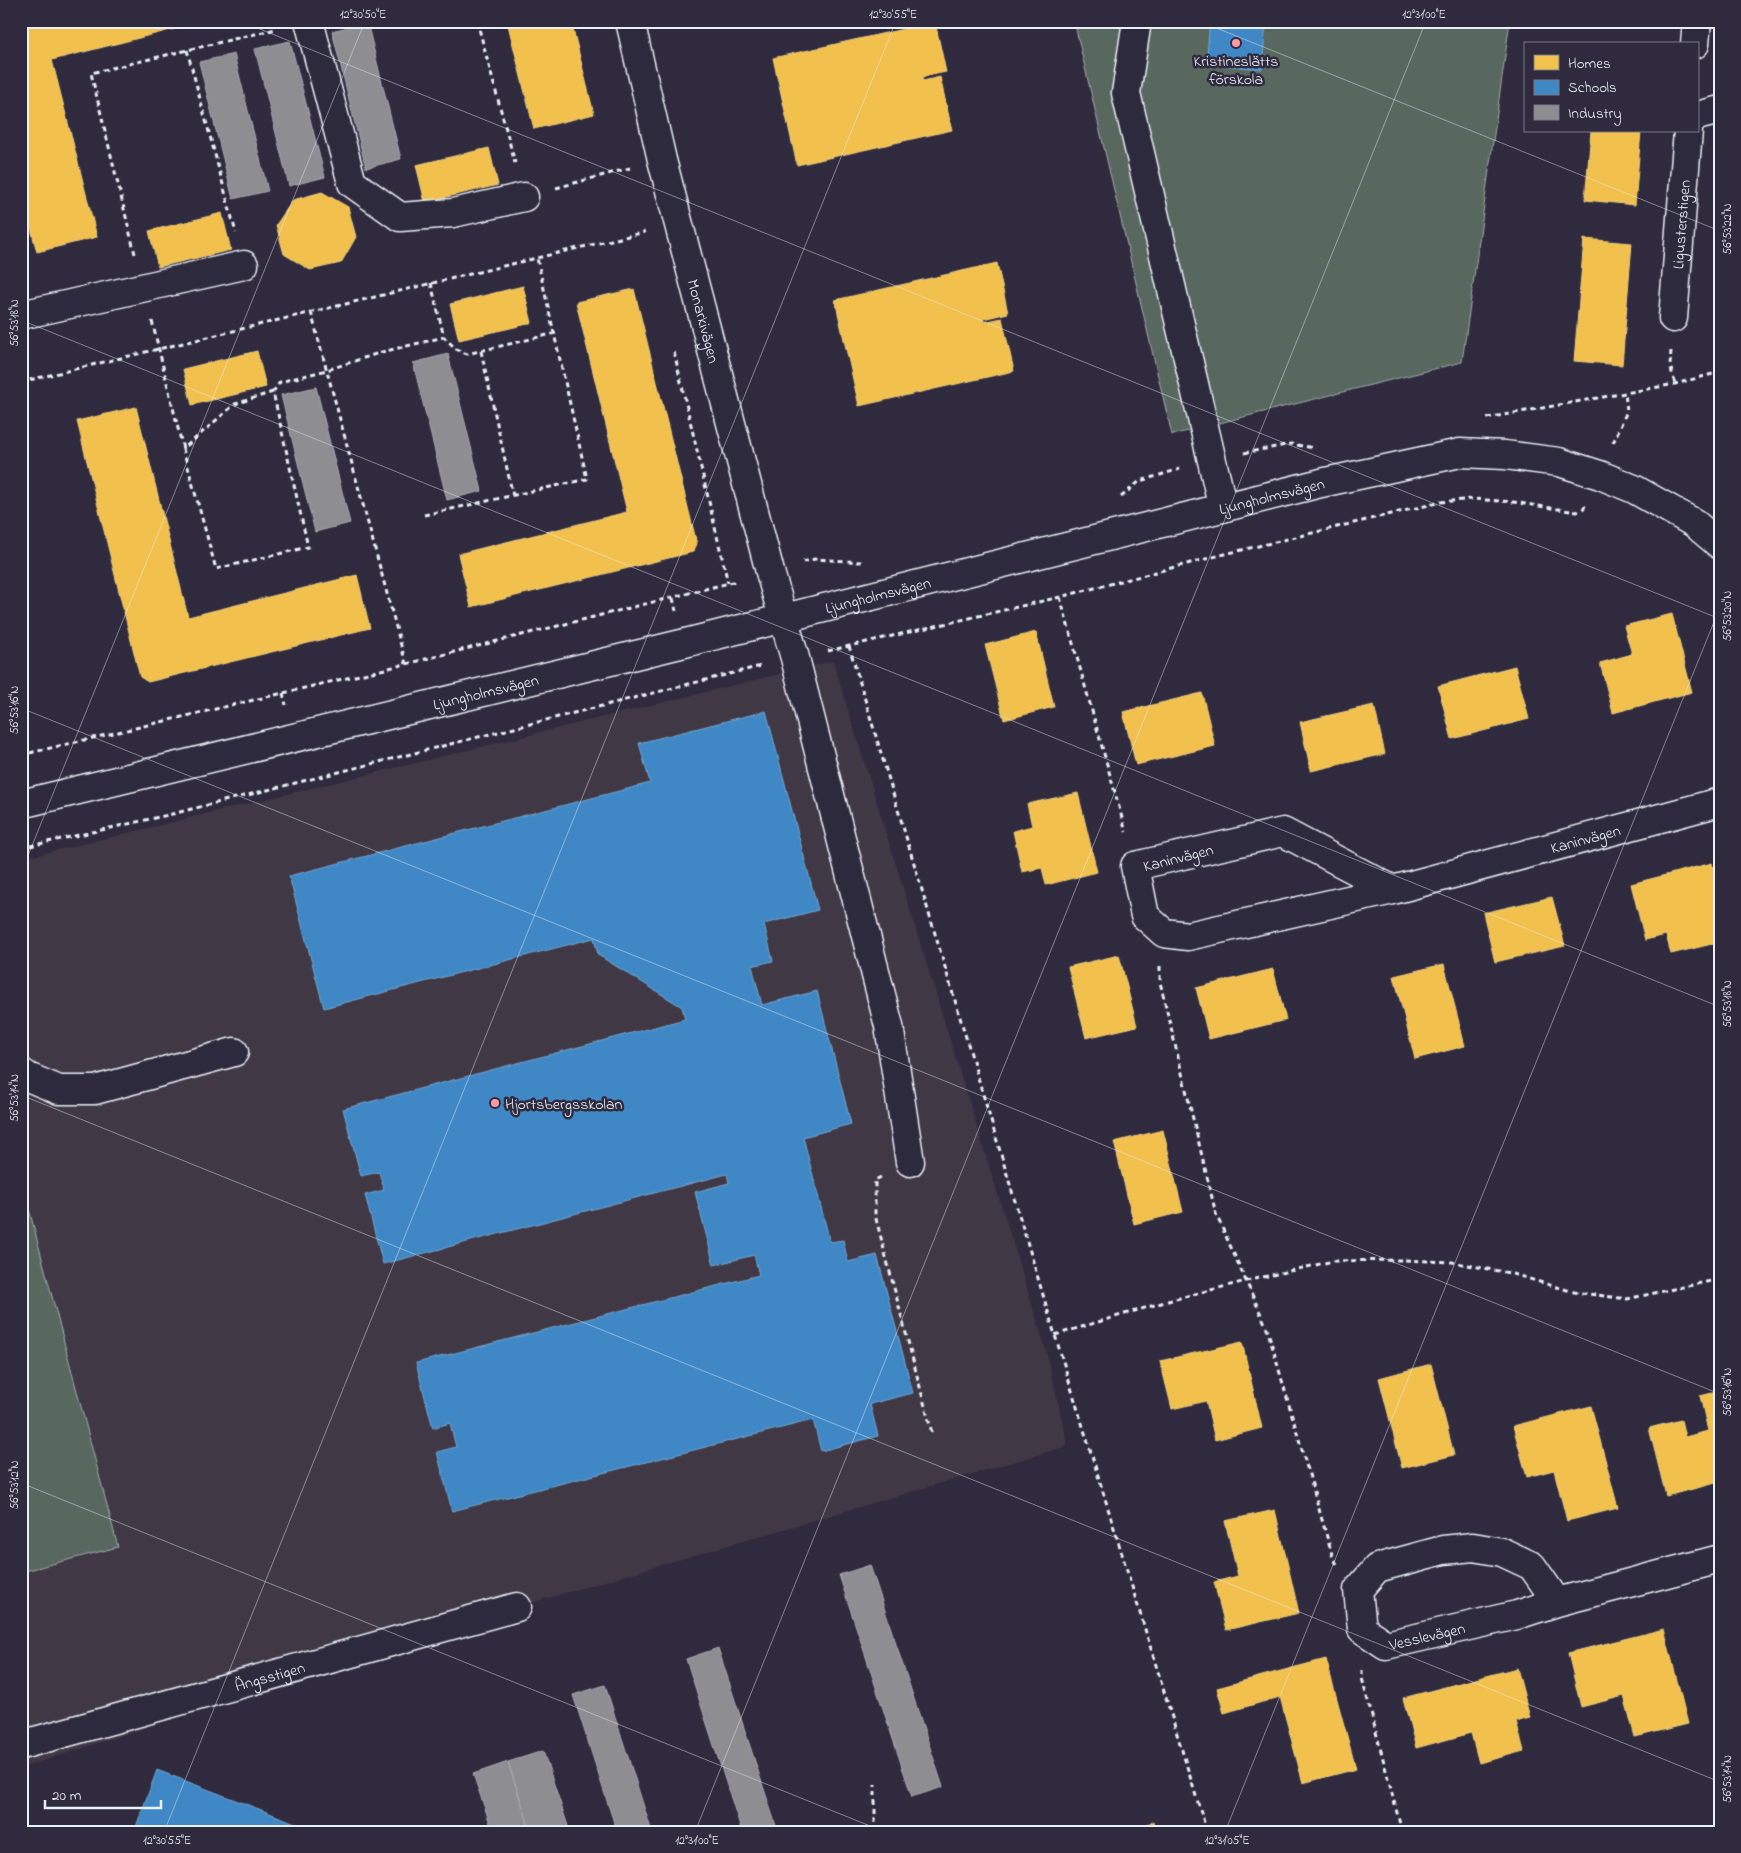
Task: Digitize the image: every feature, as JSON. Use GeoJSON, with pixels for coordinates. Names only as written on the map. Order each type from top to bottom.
{"type":"FeatureCollection","features":[{"type":"Feature","properties":{"kind":"street"},"geometry":{"type":"LineString","coordinates":[[309,21],[352,184],[400,217],[453,213],[524,197]]}},
{"type":"Feature","properties":{"kind":"street","name":"Monarkivägen"},"geometry":{"type":"LineString","coordinates":[[630,21],[662,160],[782,618],[795,658],[888,1026],[910,1162]]}},
{"type":"Feature","properties":{"kind":"street"},"geometry":{"type":"LineString","coordinates":[[1137,21],[1126,93],[1223,508]]}},
{"type":"Feature","properties":{"kind":"street"},"geometry":{"type":"LineString","coordinates":[[1695,42],[1696,21]]}},
{"type":"Feature","properties":{"kind":"street"},"geometry":{"type":"LineString","coordinates":[[1698,116],[1720,110]]}},
{"type":"Feature","properties":{"kind":"street","name":"Ligusterstigen"},"geometry":{"type":"LineString","coordinates":[[1673,318],[1688,132]]}},
{"type":"Feature","properties":{"kind":"street"},"geometry":{"type":"LineString","coordinates":[[21,315],[244,265]]}},
{"type":"Feature","properties":{"kind":"street","name":"Ljungholmsvägen"},"geometry":{"type":"LineString","coordinates":[[21,804],[782,618],[1321,483],[1460,453],[1505,455],[1559,462],[1600,475],[1634,489],[1694,523],[1720,546]]}},
{"type":"Feature","properties":{"kind":"street","name":"Kaninvägen"},"geometry":{"type":"LineString","coordinates":[[1393,890],[1283,832],[1135,866],[1146,916],[1164,933],[1188,936],[1393,890],[1720,802]]}},
{"type":"Feature","properties":{"kind":"street"},"geometry":{"type":"LineString","coordinates":[[21,1072],[59,1090],[95,1090],[234,1052]]}},
{"type":"Feature","properties":{"kind":"street"},"geometry":{"type":"LineString","coordinates":[[1362,1630],[1358,1590],[1377,1568],[1443,1550],[1473,1547],[1502,1552],[1532,1566],[1557,1602]]}},
{"type":"Feature","properties":{"kind":"street","name":"Vesslevägen"},"geometry":{"type":"LineString","coordinates":[[1362,1630],[1386,1646],[1517,1615],[1557,1602],[1720,1559]]}},
{"type":"Feature","properties":{"kind":"street","name":"Ängsstigen"},"geometry":{"type":"LineString","coordinates":[[21,1745],[517,1607]]}},
{"type":"Feature","properties":{"kind":"path"},"geometry":{"type":"LineString","coordinates":[[478,21],[524,197],[662,160]]}},
{"type":"Feature","properties":{"kind":"path"},"geometry":{"type":"LineString","coordinates":[[91,73],[280,28]]}},
{"type":"Feature","properties":{"kind":"path"},"geometry":{"type":"LineString","coordinates":[[187,50],[244,265]]}},
{"type":"Feature","properties":{"kind":"path"},"geometry":{"type":"LineString","coordinates":[[21,382],[646,232]]}},
{"type":"Feature","properties":{"kind":"path"},"geometry":{"type":"LineString","coordinates":[[424,515],[587,479],[556,333],[537,258]]}},
{"type":"Feature","properties":{"kind":"path"},"geometry":{"type":"LineString","coordinates":[[431,283],[444,337],[456,349],[467,354],[556,333]]}},
{"type":"Feature","properties":{"kind":"path"},"geometry":{"type":"LineString","coordinates":[[311,312],[406,664]]}},
{"type":"Feature","properties":{"kind":"path"},"geometry":{"type":"LineString","coordinates":[[273,392],[308,547],[216,569],[183,449],[235,404],[273,392],[280,382],[382,352],[444,337]]}},
{"type":"Feature","properties":{"kind":"path"},"geometry":{"type":"LineString","coordinates":[[673,346],[728,583]]}},
{"type":"Feature","properties":{"kind":"path"},"geometry":{"type":"LineString","coordinates":[[481,351],[513,496]]}},
{"type":"Feature","properties":{"kind":"path"},"geometry":{"type":"LineString","coordinates":[[1485,418],[1675,384],[1720,372]]}},
{"type":"Feature","properties":{"kind":"path"},"geometry":{"type":"LineString","coordinates":[[21,848],[168,815],[683,684],[1060,597],[1221,555],[1442,502],[1473,499],[1513,502],[1577,512],[1584,508],[1627,411],[1625,393]]}},
{"type":"Feature","properties":{"kind":"path"},"geometry":{"type":"LineString","coordinates":[[1115,502],[1140,481],[1180,468],[1291,444],[1323,450]]}},
{"type":"Feature","properties":{"kind":"path"},"geometry":{"type":"LineString","coordinates":[[21,755],[406,664],[728,583],[815,559],[866,562]]}},
{"type":"Feature","properties":{"kind":"path"},"geometry":{"type":"LineString","coordinates":[[1060,597],[1135,866]]}},
{"type":"Feature","properties":{"kind":"path"},"geometry":{"type":"LineString","coordinates":[[849,646],[1207,1832]]}},
{"type":"Feature","properties":{"kind":"path"},"geometry":{"type":"LineString","coordinates":[[1164,933],[1160,952],[1160,982],[1216,1214],[1267,1328],[1333,1558],[1358,1590]]}},
{"type":"Feature","properties":{"kind":"path"},"geometry":{"type":"LineString","coordinates":[[910,1162],[875,1180],[875,1215],[932,1433]]}},
{"type":"Feature","properties":{"kind":"path"},"geometry":{"type":"LineString","coordinates":[[1056,1335],[1168,1301],[1246,1280],[1333,1261],[1404,1260],[1452,1262],[1509,1273],[1574,1292],[1627,1299],[1720,1279]]}},
{"type":"Feature","properties":{"kind":"path"},"geometry":{"type":"LineString","coordinates":[[1362,1630],[1362,1678],[1402,1832]]}},
{"type":"Feature","properties":{"kind":"path"},"geometry":{"type":"LineString","coordinates":[[875,1784],[875,1832]]}},
{"type":"Feature","properties":{"kind":"shaded area","name":"Hjortsbergsskolan"},"geometry":{"type":"Polygon","coordinates":[[[833,661],[1045,1347],[1068,1446],[517,1607],[21,1768],[21,859],[833,661]]]}},
{"type":"Feature","properties":{"kind":"green space"},"geometry":{"type":"Polygon","coordinates":[[[1074,21],[1510,21],[1462,362],[1172,435],[1074,21]]]}},
{"type":"Feature","properties":{"kind":"green space"},"geometry":{"type":"Polygon","coordinates":[[[29,1209],[118,1547],[21,1572],[21,1211],[29,1209]]]}},
{"type":"Feature","properties":{"kind":"building: Homes"},"geometry":{"type":"Polygon","coordinates":[[[21,21],[206,21],[52,60],[97,237],[37,252],[21,191],[21,21]]]}},
{"type":"Feature","properties":{"kind":"building: Homes"},"geometry":{"type":"Polygon","coordinates":[[[507,21],[571,21],[594,114],[534,129],[507,21]]]}},
{"type":"Feature","properties":{"kind":"building: Homes"},"geometry":{"type":"Polygon","coordinates":[[[935,22],[946,72],[922,77],[923,81],[940,77],[952,130],[797,165],[773,58],[935,22]]]}},
{"type":"Feature","properties":{"kind":"building: Homes"},"geometry":{"type":"Polygon","coordinates":[[[1591,132],[1641,132],[1635,205],[1585,200],[1591,132]]]}},
{"type":"Feature","properties":{"kind":"building: Homes"},"geometry":{"type":"Polygon","coordinates":[[[489,148],[498,185],[425,202],[416,165],[489,148]]]}},
{"type":"Feature","properties":{"kind":"building: Homes"},"geometry":{"type":"Polygon","coordinates":[[[322,192],[348,207],[356,237],[341,263],[310,270],[284,254],[276,225],[293,200],[322,192]]]}},
{"type":"Feature","properties":{"kind":"building: Homes"},"geometry":{"type":"Polygon","coordinates":[[[222,213],[231,250],[158,267],[149,231],[222,213]]]}},
{"type":"Feature","properties":{"kind":"building: Homes"},"geometry":{"type":"Polygon","coordinates":[[[1584,239],[1632,243],[1622,365],[1574,361],[1584,239]]]}},
{"type":"Feature","properties":{"kind":"building: Homes"},"geometry":{"type":"Polygon","coordinates":[[[997,263],[1008,313],[983,319],[984,322],[1002,318],[1014,371],[859,406],[835,300],[997,263]]]}},
{"type":"Feature","properties":{"kind":"building: Homes"},"geometry":{"type":"Polygon","coordinates":[[[523,286],[532,323],[459,340],[450,304],[523,286]]]}},
{"type":"Feature","properties":{"kind":"building: Homes"},"geometry":{"type":"Polygon","coordinates":[[[634,289],[697,544],[693,552],[471,607],[458,554],[627,512],[576,302],[634,289]]]}},
{"type":"Feature","properties":{"kind":"building: Homes"},"geometry":{"type":"Polygon","coordinates":[[[257,351],[266,387],[192,405],[183,369],[257,351]]]}},
{"type":"Feature","properties":{"kind":"building: Homes"},"geometry":{"type":"Polygon","coordinates":[[[136,407],[188,617],[357,575],[370,628],[148,682],[140,677],[77,421],[136,407]]]}},
{"type":"Feature","properties":{"kind":"building: Homes"},"geometry":{"type":"Polygon","coordinates":[[[1672,614],[1692,692],[1613,713],[1600,663],[1632,654],[1624,626],[1672,614]]]}},
{"type":"Feature","properties":{"kind":"building: Homes"},"geometry":{"type":"Polygon","coordinates":[[[1036,632],[1054,707],[1004,720],[985,645],[1036,632]]]}},
{"type":"Feature","properties":{"kind":"building: Homes"},"geometry":{"type":"Polygon","coordinates":[[[1515,666],[1529,719],[1452,739],[1438,686],[1515,666]]]}},
{"type":"Feature","properties":{"kind":"building: Homes"},"geometry":{"type":"Polygon","coordinates":[[[1202,693],[1215,746],[1136,765],[1123,712],[1202,693]]]}},
{"type":"Feature","properties":{"kind":"building: Homes"},"geometry":{"type":"Polygon","coordinates":[[[1374,705],[1385,754],[1311,771],[1300,722],[1374,705]]]}},
{"type":"Feature","properties":{"kind":"building: Homes"},"geometry":{"type":"Polygon","coordinates":[[[1078,793],[1097,872],[1046,885],[1042,868],[1022,872],[1013,831],[1032,826],[1027,804],[1078,793]]]}},
{"type":"Feature","properties":{"kind":"building: Homes"},"geometry":{"type":"Polygon","coordinates":[[[1712,863],[1720,894],[1720,942],[1671,954],[1666,935],[1645,940],[1631,884],[1712,863]]]}},
{"type":"Feature","properties":{"kind":"building: Homes"},"geometry":{"type":"Polygon","coordinates":[[[1552,897],[1565,946],[1495,962],[1483,913],[1552,897]]]}},
{"type":"Feature","properties":{"kind":"building: Homes"},"geometry":{"type":"Polygon","coordinates":[[[1119,955],[1137,1026],[1086,1038],[1068,967],[1119,955]]]}},
{"type":"Feature","properties":{"kind":"building: Homes"},"geometry":{"type":"Polygon","coordinates":[[[1444,964],[1465,1046],[1415,1059],[1394,976],[1444,964]]]}},
{"type":"Feature","properties":{"kind":"building: Homes"},"geometry":{"type":"Polygon","coordinates":[[[1273,969],[1286,1020],[1209,1039],[1196,988],[1273,969]]]}},
{"type":"Feature","properties":{"kind":"building: Homes"},"geometry":{"type":"Polygon","coordinates":[[[1163,1130],[1183,1212],[1134,1224],[1114,1142],[1163,1130]]]}},
{"type":"Feature","properties":{"kind":"building: Homes"},"geometry":{"type":"Polygon","coordinates":[[[1242,1342],[1262,1428],[1215,1440],[1206,1401],[1172,1409],[1160,1361],[1242,1342]]]}},
{"type":"Feature","properties":{"kind":"building: Homes"},"geometry":{"type":"Polygon","coordinates":[[[1431,1364],[1454,1455],[1402,1468],[1379,1378],[1431,1364]]]}},
{"type":"Feature","properties":{"kind":"building: Homes"},"geometry":{"type":"Polygon","coordinates":[[[1720,1391],[1720,1482],[1666,1496],[1649,1428],[1681,1420],[1685,1437],[1708,1431],[1700,1396],[1720,1391]]]}},
{"type":"Feature","properties":{"kind":"building: Homes"},"geometry":{"type":"Polygon","coordinates":[[[1591,1406],[1618,1508],[1567,1521],[1554,1470],[1527,1477],[1513,1426],[1591,1406]]]}},
{"type":"Feature","properties":{"kind":"building: Homes"},"geometry":{"type":"Polygon","coordinates":[[[1275,1510],[1299,1613],[1226,1630],[1214,1582],[1238,1576],[1225,1521],[1275,1510]]]}},
{"type":"Feature","properties":{"kind":"building: Homes"},"geometry":{"type":"Polygon","coordinates":[[[1664,1629],[1688,1724],[1635,1737],[1624,1696],[1581,1707],[1568,1653],[1664,1629]]]}},
{"type":"Feature","properties":{"kind":"building: Homes"},"geometry":{"type":"Polygon","coordinates":[[[1326,1659],[1356,1769],[1303,1783],[1280,1697],[1224,1713],[1217,1688],[1326,1659]]]}},
{"type":"Feature","properties":{"kind":"building: Homes"},"geometry":{"type":"Polygon","coordinates":[[[1517,1668],[1530,1718],[1516,1722],[1524,1751],[1479,1763],[1471,1733],[1416,1748],[1403,1698],[1517,1668]]]}},
{"type":"Feature","properties":{"kind":"building: Homes"},"geometry":{"type":"Polygon","coordinates":[[[1153,1822],[1156,1832],[1121,1832],[1153,1822]]]}},
{"type":"Feature","properties":{"kind":"building: Schools","name":"Kristineslätts förskola"},"geometry":{"type":"Polygon","coordinates":[[[1210,21],[1266,21],[1262,69],[1206,64],[1210,21]]]}},
{"type":"Feature","properties":{"kind":"building: Schools"},"geometry":{"type":"Polygon","coordinates":[[[766,711],[818,910],[764,924],[773,961],[752,966],[762,1005],[817,991],[851,1124],[803,1137],[830,1242],[843,1240],[848,1262],[877,1255],[913,1393],[870,1404],[878,1436],[821,1451],[813,1420],[452,1511],[437,1452],[456,1447],[450,1423],[433,1428],[416,1363],[759,1275],[754,1255],[714,1265],[695,1192],[729,1183],[727,1174],[383,1264],[365,1195],[384,1190],[379,1172],[361,1176],[343,1109],[685,1019],[682,1007],[598,955],[594,938],[324,1008],[289,876],[650,783],[639,743],[766,711]]]}},
{"type":"Feature","properties":{"kind":"building: Schools"},"geometry":{"type":"Polygon","coordinates":[[[157,1770],[319,1832],[134,1832],[157,1770]]]}},
{"type":"Feature","properties":{"kind":"building: Industry"},"geometry":{"type":"Polygon","coordinates":[[[367,22],[401,159],[366,168],[332,31],[367,22]]]}},
{"type":"Feature","properties":{"kind":"building: Industry"},"geometry":{"type":"Polygon","coordinates":[[[290,41],[325,177],[289,186],[255,49],[290,41]]]}},
{"type":"Feature","properties":{"kind":"building: Industry"},"geometry":{"type":"Polygon","coordinates":[[[234,54],[268,191],[233,199],[199,62],[234,54]]]}},
{"type":"Feature","properties":{"kind":"building: Industry"},"geometry":{"type":"Polygon","coordinates":[[[448,354],[482,491],[447,500],[413,363],[448,354]]]}},
{"type":"Feature","properties":{"kind":"building: Industry"},"geometry":{"type":"Polygon","coordinates":[[[316,387],[350,523],[315,532],[281,395],[316,387]]]}},
{"type":"Feature","properties":{"kind":"building: Industry"},"geometry":{"type":"Polygon","coordinates":[[[870,1565],[943,1787],[912,1797],[839,1575],[870,1565]]]}},
{"type":"Feature","properties":{"kind":"building: Industry"},"geometry":{"type":"Polygon","coordinates":[[[718,1648],[778,1832],[742,1832],[686,1659],[718,1648]]]}},
{"type":"Feature","properties":{"kind":"building: Industry"},"geometry":{"type":"Polygon","coordinates":[[[605,1685],[652,1832],[617,1832],[573,1695],[605,1685]]]}},
{"type":"Feature","properties":{"kind":"building: Industry"},"geometry":{"type":"Polygon","coordinates":[[[543,1751],[570,1832],[531,1832],[508,1762],[543,1751]]]}},
{"type":"Feature","properties":{"kind":"building: Industry"},"geometry":{"type":"Polygon","coordinates":[[[508,1762],[531,1832],[493,1832],[473,1774],[508,1762]]]}},
{"type":"Feature","properties":{"kind":"place","name":"Kristineslätts förskola"},"geometry":{"type":"Point","coordinates":[1236,43]}},
{"type":"Feature","properties":{"kind":"place","name":"Hjortsbergsskolan"},"geometry":{"type":"Point","coordinates":[495,1103]}}]}
